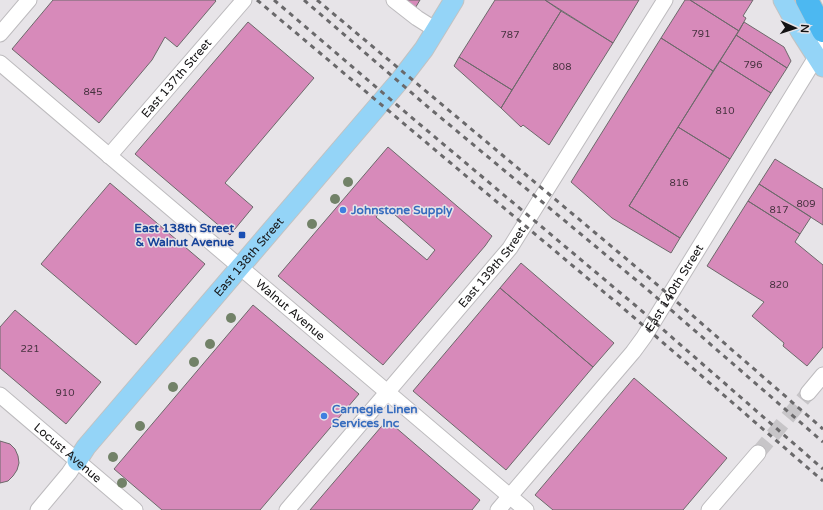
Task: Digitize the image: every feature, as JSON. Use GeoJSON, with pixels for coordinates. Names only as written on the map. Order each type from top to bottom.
{"type":"FeatureCollection","features":[{"type":"Feature","properties":{"kind":"highway"},"geometry":{"type":"LineString","coordinates":[[806,0],[823,31]]}},
{"type":"Feature","properties":{"kind":"main road","name":"East 138th Street"},"geometry":{"type":"LineString","coordinates":[[77,461],[86,447],[401,79],[436,30],[454,0]]}},
{"type":"Feature","properties":{"kind":"main road"},"geometry":{"type":"LineString","coordinates":[[783,0],[800,31],[821,57]]}},
{"type":"Feature","properties":{"kind":"street"},"geometry":{"type":"LineString","coordinates":[[0,34],[29,0]]}},
{"type":"Feature","properties":{"kind":"street","name":"East 137th Street"},"geometry":{"type":"LineString","coordinates":[[109,156],[244,0]]}},
{"type":"Feature","properties":{"kind":"street"},"geometry":{"type":"LineString","coordinates":[[394,0],[417,18],[436,30]]}},
{"type":"Feature","properties":{"kind":"street","name":"East 139th Street"},"geometry":{"type":"LineString","coordinates":[[287,510],[510,248],[665,0]]}},
{"type":"Feature","properties":{"kind":"street","name":"East 140th Street"},"geometry":{"type":"LineString","coordinates":[[498,510],[644,337],[821,57]]}},
{"type":"Feature","properties":{"kind":"street","name":"Walnut Avenue"},"geometry":{"type":"LineString","coordinates":[[0,63],[526,510]]}},
{"type":"Feature","properties":{"kind":"street"},"geometry":{"type":"LineString","coordinates":[[808,393],[823,375]]}},
{"type":"Feature","properties":{"kind":"street","name":"Locust Avenue"},"geometry":{"type":"LineString","coordinates":[[0,395],[135,510]]}},
{"type":"Feature","properties":{"kind":"street"},"geometry":{"type":"LineString","coordinates":[[714,508],[758,453]]}},
{"type":"Feature","properties":{"kind":"street","name":"East 138th Street"},"geometry":{"type":"LineString","coordinates":[[38,510],[77,461]]}},
{"type":"Feature","properties":{"kind":"building"},"geometry":{"type":"Polygon","coordinates":[[[53,0],[216,1],[177,47],[165,37],[152,60],[99,123],[12,49],[53,0]]]}},
{"type":"Feature","properties":{"kind":"building"},"geometry":{"type":"Polygon","coordinates":[[[402,0],[420,0],[414,10],[402,0]]]}},
{"type":"Feature","properties":{"kind":"building"},"geometry":{"type":"Polygon","coordinates":[[[495,0],[545,0],[561,11],[512,90],[459,57],[495,0]]]}},
{"type":"Feature","properties":{"kind":"building"},"geometry":{"type":"Polygon","coordinates":[[[545,0],[639,0],[613,43],[545,0]]]}},
{"type":"Feature","properties":{"kind":"building"},"geometry":{"type":"Polygon","coordinates":[[[685,0],[690,0],[739,31],[713,71],[661,38],[685,0]]]}},
{"type":"Feature","properties":{"kind":"building"},"geometry":{"type":"Polygon","coordinates":[[[690,0],[753,0],[743,16],[746,18],[739,31],[690,0]]]}},
{"type":"Feature","properties":{"kind":"building"},"geometry":{"type":"Polygon","coordinates":[[[561,11],[613,43],[549,145],[523,125],[521,127],[501,108],[561,11]]]}},
{"type":"Feature","properties":{"kind":"building"},"geometry":{"type":"Polygon","coordinates":[[[248,22],[314,78],[225,183],[253,207],[230,235],[135,154],[248,22]]]}},
{"type":"Feature","properties":{"kind":"building"},"geometry":{"type":"Polygon","coordinates":[[[744,22],[784,47],[791,61],[787,68],[736,35],[744,22]]]}},
{"type":"Feature","properties":{"kind":"building"},"geometry":{"type":"Polygon","coordinates":[[[736,35],[787,68],[771,93],[720,61],[736,35]]]}},
{"type":"Feature","properties":{"kind":"building"},"geometry":{"type":"Polygon","coordinates":[[[661,38],[713,71],[629,206],[680,238],[671,253],[612,218],[571,182],[661,38]]]}},
{"type":"Feature","properties":{"kind":"building"},"geometry":{"type":"Polygon","coordinates":[[[459,57],[512,90],[501,108],[454,66],[459,57]]]}},
{"type":"Feature","properties":{"kind":"building"},"geometry":{"type":"Polygon","coordinates":[[[720,61],[771,93],[730,159],[678,127],[720,61]]]}},
{"type":"Feature","properties":{"kind":"building"},"geometry":{"type":"Polygon","coordinates":[[[678,127],[730,159],[680,238],[629,206],[678,127]]]}},
{"type":"Feature","properties":{"kind":"building"},"geometry":{"type":"Polygon","coordinates":[[[388,147],[492,236],[383,365],[278,276],[388,147]],[[385,206],[376,217],[427,260],[435,250],[385,206]]]}},
{"type":"Feature","properties":{"kind":"building"},"geometry":{"type":"Polygon","coordinates":[[[775,159],[823,189],[823,225],[759,184],[775,159]]]}},
{"type":"Feature","properties":{"kind":"building"},"geometry":{"type":"Polygon","coordinates":[[[110,183],[205,264],[136,345],[41,264],[110,183]]]}},
{"type":"Feature","properties":{"kind":"building"},"geometry":{"type":"Polygon","coordinates":[[[759,184],[811,217],[800,234],[748,201],[759,184]]]}},
{"type":"Feature","properties":{"kind":"building"},"geometry":{"type":"Polygon","coordinates":[[[748,201],[800,234],[795,242],[823,265],[823,347],[807,366],[783,346],[784,343],[752,316],[764,302],[707,266],[748,201]]]}},
{"type":"Feature","properties":{"kind":"building"},"geometry":{"type":"Polygon","coordinates":[[[521,263],[614,343],[593,367],[500,288],[521,263]]]}},
{"type":"Feature","properties":{"kind":"building"},"geometry":{"type":"Polygon","coordinates":[[[500,288],[593,367],[506,470],[413,391],[500,288]]]}},
{"type":"Feature","properties":{"kind":"building"},"geometry":{"type":"Polygon","coordinates":[[[253,305],[359,394],[260,510],[162,510],[114,469],[253,305]]]}},
{"type":"Feature","properties":{"kind":"building"},"geometry":{"type":"Polygon","coordinates":[[[15,310],[101,382],[66,424],[0,368],[0,327],[15,310]]]}},
{"type":"Feature","properties":{"kind":"building"},"geometry":{"type":"Polygon","coordinates":[[[634,378],[727,458],[683,510],[553,510],[535,495],[634,378]]]}},
{"type":"Feature","properties":{"kind":"building"},"geometry":{"type":"Polygon","coordinates":[[[387,420],[480,500],[472,510],[310,510],[387,420]]]}},
{"type":"Feature","properties":{"kind":"building"},"geometry":{"type":"Polygon","coordinates":[[[0,441],[10,444],[15,449],[19,463],[13,476],[8,481],[0,483],[0,441]]]}},
{"type":"Feature","properties":{"kind":"tunnel"},"geometry":{"type":"LineString","coordinates":[[758,453],[808,393]]}},
{"type":"Feature","properties":{"kind":"railway"},"geometry":{"type":"LineString","coordinates":[[257,0],[630,314],[823,481]]}},
{"type":"Feature","properties":{"kind":"railway"},"geometry":{"type":"LineString","coordinates":[[274,0],[636,306],[823,469]]}},
{"type":"Feature","properties":{"kind":"railway"},"geometry":{"type":"LineString","coordinates":[[304,0],[428,107],[648,290],[823,442]]}},
{"type":"Feature","properties":{"kind":"railway"},"geometry":{"type":"LineString","coordinates":[[317,0],[654,282],[823,429]]}},
{"type":"Feature","properties":{"kind":"place","name":"Johnstone Supply"},"geometry":{"type":"Point","coordinates":[343,210]}},
{"type":"Feature","properties":{"kind":"place","name":"East 138th Street & Walnut Avenue"},"geometry":{"type":"Point","coordinates":[242,235]}},
{"type":"Feature","properties":{"kind":"place","name":"Carnegie Linen Services Inc"},"geometry":{"type":"Point","coordinates":[324,416]}}]}
